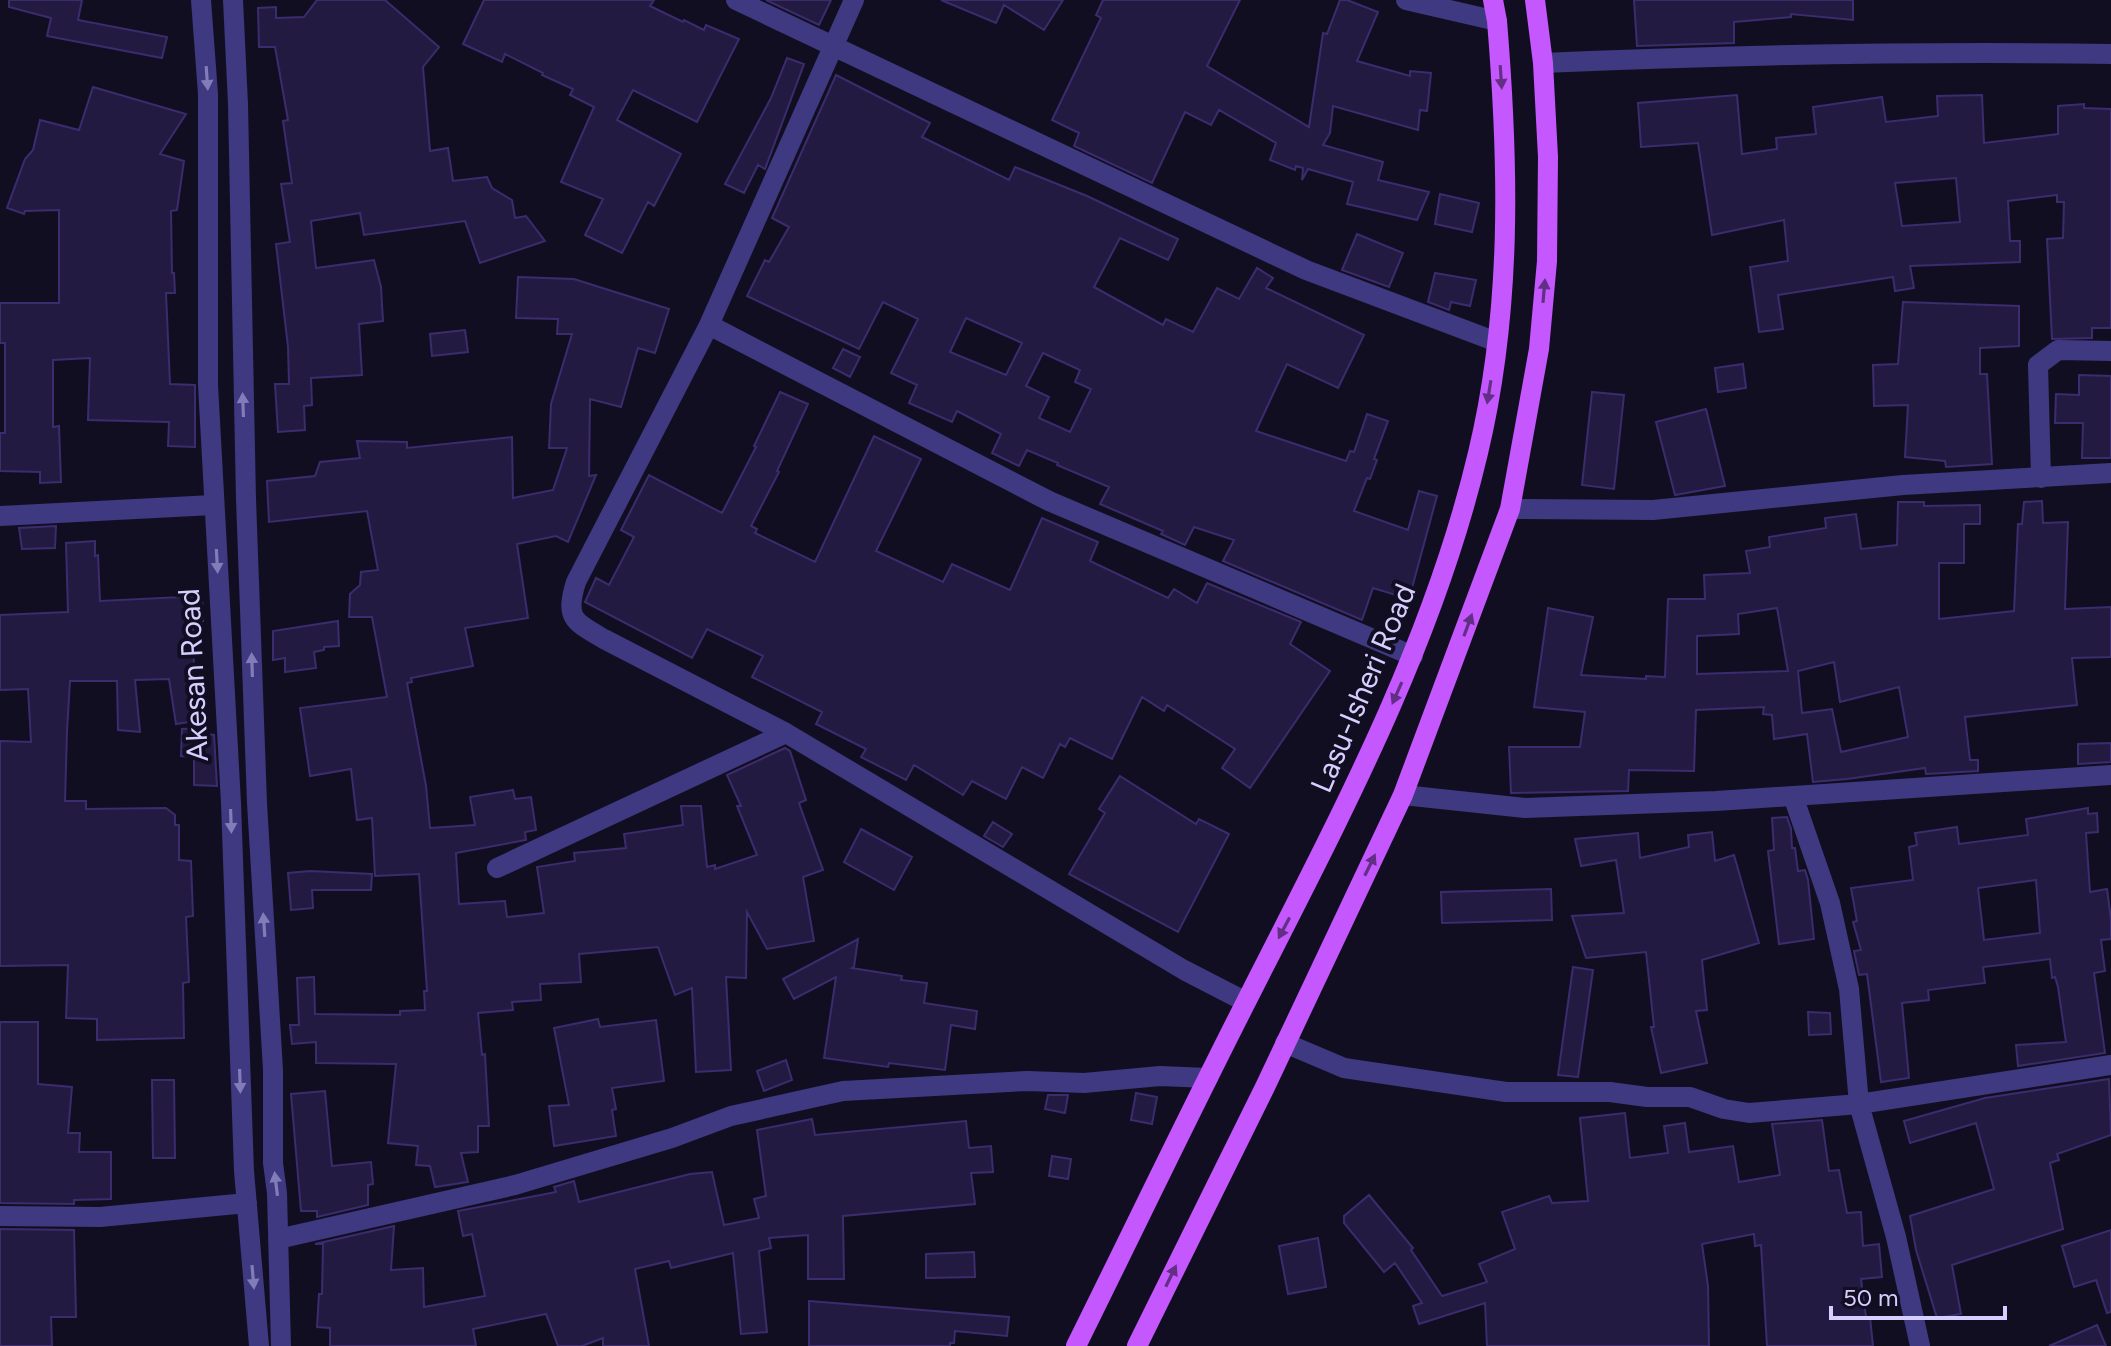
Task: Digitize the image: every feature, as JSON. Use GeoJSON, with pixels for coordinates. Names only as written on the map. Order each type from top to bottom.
{"type":"FeatureCollection","features":[{"type":"Feature","properties":{"kind":"main road","name":"Lasu-Isheri Road"},"geometry":{"type":"LineString","coordinates":[[1076,1346],[1246,1002],[1331,839],[1413,656],[1455,541],[1479,450],[1497,342],[1505,258],[1506,173],[1497,21],[1493,0]]}},
{"type":"Feature","properties":{"kind":"main road"},"geometry":{"type":"LineString","coordinates":[[1137,1346],[1403,795],[1510,509],[1539,349],[1547,261],[1548,157],[1543,63],[1535,0]]}},
{"type":"Feature","properties":{"kind":"street","name":"Akesan Road"},"geometry":{"type":"LineString","coordinates":[[201,0],[208,94],[208,385],[213,505],[231,803],[243,1157],[259,1346]]}},
{"type":"Feature","properties":{"kind":"street","name":"Akesan Road"},"geometry":{"type":"LineString","coordinates":[[233,0],[255,772],[273,1070],[273,1163],[277,1193],[281,1346]]}},
{"type":"Feature","properties":{"kind":"street"},"geometry":{"type":"LineString","coordinates":[[736,0],[1306,270],[1497,342]]}},
{"type":"Feature","properties":{"kind":"street"},"geometry":{"type":"LineString","coordinates":[[854,0],[709,325],[576,582],[569,605],[575,622],[786,733],[1184,970],[1246,1002]]}},
{"type":"Feature","properties":{"kind":"street"},"geometry":{"type":"LineString","coordinates":[[1406,0],[1497,21]]}},
{"type":"Feature","properties":{"kind":"street"},"geometry":{"type":"LineString","coordinates":[[1543,63],[1733,55],[2111,54]]}},
{"type":"Feature","properties":{"kind":"street"},"geometry":{"type":"LineString","coordinates":[[709,325],[1049,501],[1413,656]]}},
{"type":"Feature","properties":{"kind":"street"},"geometry":{"type":"LineString","coordinates":[[2041,478],[2038,365],[2058,350],[2111,351]]}},
{"type":"Feature","properties":{"kind":"street"},"geometry":{"type":"LineString","coordinates":[[1510,509],[1653,510],[1903,485],[2111,473]]}},
{"type":"Feature","properties":{"kind":"street"},"geometry":{"type":"LineString","coordinates":[[0,516],[213,505]]}},
{"type":"Feature","properties":{"kind":"street"},"geometry":{"type":"LineString","coordinates":[[497,868],[786,733]]}},
{"type":"Feature","properties":{"kind":"street"},"geometry":{"type":"LineString","coordinates":[[1403,795],[1525,808],[1793,796],[2111,775]]}},
{"type":"Feature","properties":{"kind":"street"},"geometry":{"type":"LineString","coordinates":[[1793,796],[1833,918],[1849,989],[1859,1104],[1896,1237],[1920,1346]]}},
{"type":"Feature","properties":{"kind":"street"},"geometry":{"type":"LineString","coordinates":[[1285,1043],[1344,1068],[1506,1092],[1610,1092],[1647,1097],[1690,1097],[1724,1109],[1749,1113],[1859,1104],[2111,1065]]}},
{"type":"Feature","properties":{"kind":"street"},"geometry":{"type":"LineString","coordinates":[[278,1239],[515,1185],[672,1138],[731,1116],[843,1091],[1027,1081],[1084,1083],[1160,1076],[1208,1078]]}},
{"type":"Feature","properties":{"kind":"street"},"geometry":{"type":"LineString","coordinates":[[0,1216],[100,1217],[247,1203]]}},
{"type":"Feature","properties":{"kind":"building"},"geometry":{"type":"Polygon","coordinates":[[[9,0],[82,0],[78,20],[167,37],[162,58],[47,36],[51,18],[9,7],[9,0]]]}},
{"type":"Feature","properties":{"kind":"building"},"geometry":{"type":"Polygon","coordinates":[[[317,0],[385,0],[439,47],[423,67],[430,151],[448,148],[453,181],[487,177],[492,188],[512,200],[515,218],[526,216],[545,241],[480,263],[465,221],[364,235],[360,213],[311,221],[316,268],[374,260],[381,287],[383,321],[359,324],[362,375],[311,378],[312,405],[304,406],[305,430],[278,432],[275,384],[289,384],[288,347],[276,244],[290,242],[281,184],[292,183],[283,121],[288,120],[275,47],[259,47],[258,8],[276,7],[276,18],[304,17],[317,0]]]}},
{"type":"Feature","properties":{"kind":"building"},"geometry":{"type":"Polygon","coordinates":[[[484,0],[654,0],[650,6],[683,22],[704,30],[706,25],[739,39],[697,122],[633,90],[617,120],[681,154],[654,206],[648,202],[622,253],[585,235],[603,199],[561,182],[594,107],[570,95],[573,89],[505,54],[502,62],[463,44],[484,0]]]}},
{"type":"Feature","properties":{"kind":"building"},"geometry":{"type":"Polygon","coordinates":[[[766,0],[831,0],[819,25],[766,0]]]}},
{"type":"Feature","properties":{"kind":"building"},"geometry":{"type":"Polygon","coordinates":[[[941,0],[1063,0],[1044,30],[1004,5],[996,23],[941,0]]]}},
{"type":"Feature","properties":{"kind":"building"},"geometry":{"type":"Polygon","coordinates":[[[1103,0],[1240,0],[1207,66],[1309,127],[1323,33],[1327,34],[1340,0],[1378,12],[1357,61],[1410,76],[1410,71],[1431,73],[1427,111],[1420,110],[1418,130],[1333,106],[1330,133],[1323,145],[1383,162],[1378,180],[1429,192],[1417,220],[1347,204],[1353,182],[1308,169],[1302,180],[1303,168],[1296,166],[1295,170],[1270,160],[1276,143],[1219,110],[1211,125],[1185,112],[1152,183],[1074,146],[1079,133],[1052,120],[1101,18],[1096,15],[1103,0]]]}},
{"type":"Feature","properties":{"kind":"building"},"geometry":{"type":"Polygon","coordinates":[[[1634,0],[1853,0],[1853,20],[1791,14],[1791,17],[1734,22],[1734,43],[1637,46],[1634,0]]]}},
{"type":"Feature","properties":{"kind":"building"},"geometry":{"type":"Polygon","coordinates":[[[787,58],[804,64],[765,169],[758,165],[744,193],[725,184],[771,98],[787,58]]]}},
{"type":"Feature","properties":{"kind":"building"},"geometry":{"type":"Polygon","coordinates":[[[836,75],[930,123],[922,137],[1009,180],[1015,167],[1087,196],[1178,239],[1168,260],[1120,238],[1094,287],[1163,325],[1166,319],[1193,332],[1217,288],[1239,299],[1257,268],[1273,278],[1266,288],[1364,335],[1338,388],[1287,364],[1256,431],[1346,461],[1350,451],[1354,452],[1367,414],[1388,421],[1370,479],[1367,478],[1354,511],[1408,530],[1419,491],[1437,496],[1409,599],[1373,588],[1362,620],[1223,561],[1234,540],[1194,527],[1185,545],[1161,534],[1163,531],[1100,504],[1109,487],[1027,450],[1019,466],[992,453],[1001,434],[957,411],[952,422],[909,403],[917,385],[891,373],[918,319],[883,302],[859,349],[747,296],[765,260],[769,262],[789,227],[772,218],[836,75]],[[966,318],[950,352],[1006,375],[1022,343],[966,318]],[[1043,353],[1026,386],[1049,397],[1039,418],[1070,432],[1091,389],[1075,382],[1080,370],[1043,353]]]}},
{"type":"Feature","properties":{"kind":"building"},"geometry":{"type":"Polygon","coordinates":[[[93,87],[186,114],[160,154],[184,161],[177,210],[171,211],[175,293],[166,293],[170,384],[195,385],[195,447],[168,446],[169,422],[88,420],[90,358],[53,360],[53,427],[59,426],[61,482],[40,483],[40,472],[0,471],[0,433],[5,433],[5,343],[0,343],[0,303],[59,303],[59,210],[25,211],[24,214],[7,208],[25,159],[33,150],[40,120],[79,130],[93,87]]]}},
{"type":"Feature","properties":{"kind":"building"},"geometry":{"type":"Polygon","coordinates":[[[1737,95],[1742,154],[1777,149],[1776,138],[1816,134],[1813,107],[1882,97],[1886,122],[1938,116],[1937,96],[1982,95],[1984,143],[2058,134],[2058,106],[2084,104],[2084,108],[2111,109],[2111,328],[2092,328],[2092,338],[2052,339],[2047,239],[2063,238],[2064,202],[2057,202],[2057,195],[2008,201],[2010,241],[2020,241],[2020,262],[1910,266],[1914,288],[1895,291],[1893,277],[1778,295],[1783,329],[1759,332],[1750,267],[1788,261],[1784,220],[1712,235],[1698,143],[1641,147],[1638,103],[1737,95]],[[1956,178],[1895,183],[1902,226],[1960,222],[1956,178]]]}},
{"type":"Feature","properties":{"kind":"building"},"geometry":{"type":"Polygon","coordinates":[[[1440,194],[1479,203],[1472,232],[1435,224],[1440,194]]]}},
{"type":"Feature","properties":{"kind":"building"},"geometry":{"type":"Polygon","coordinates":[[[1357,234],[1403,253],[1389,287],[1342,270],[1357,234]]]}},
{"type":"Feature","properties":{"kind":"building"},"geometry":{"type":"Polygon","coordinates":[[[1435,273],[1476,280],[1470,306],[1451,302],[1449,310],[1428,302],[1435,273]]]}},
{"type":"Feature","properties":{"kind":"building"},"geometry":{"type":"Polygon","coordinates":[[[518,277],[574,279],[669,309],[655,353],[638,348],[621,407],[590,399],[589,476],[596,475],[568,542],[556,536],[517,544],[528,618],[465,628],[473,666],[411,678],[412,682],[407,683],[426,786],[430,828],[475,825],[470,797],[513,790],[515,799],[531,797],[536,830],[525,832],[526,840],[456,853],[459,904],[505,901],[507,917],[544,913],[537,867],[575,861],[574,853],[626,848],[624,834],[683,825],[681,806],[701,806],[707,867],[715,865],[715,869],[757,855],[727,775],[785,748],[790,751],[806,800],[799,803],[823,870],[803,877],[814,941],[767,949],[747,912],[746,978],[726,977],[731,1070],[696,1072],[692,988],[675,995],[658,947],[579,954],[581,982],[540,984],[541,1000],[512,1002],[513,1010],[478,1013],[482,1055],[485,1054],[489,1126],[478,1126],[478,1152],[461,1153],[468,1182],[435,1187],[430,1166],[416,1165],[418,1146],[388,1143],[396,1064],[316,1063],[316,1042],[292,1044],[290,1025],[299,1025],[297,978],[314,977],[315,1014],[400,1015],[400,1011],[425,1010],[424,991],[427,991],[419,874],[375,876],[372,818],[357,820],[351,769],[310,776],[300,708],[387,697],[372,617],[349,617],[350,594],[360,585],[361,572],[378,570],[367,511],[269,522],[267,481],[315,476],[320,462],[360,458],[357,441],[407,442],[407,448],[512,437],[513,498],[553,490],[567,448],[549,448],[551,404],[572,334],[557,334],[558,319],[516,318],[518,277]]]}},
{"type":"Feature","properties":{"kind":"building"},"geometry":{"type":"Polygon","coordinates":[[[1903,302],[2019,306],[2019,346],[1980,348],[1980,374],[1987,374],[1992,464],[1946,467],[1945,461],[1905,457],[1908,405],[1874,406],[1873,365],[1898,364],[1903,302]]]}},
{"type":"Feature","properties":{"kind":"building"},"geometry":{"type":"Polygon","coordinates":[[[465,330],[468,352],[432,356],[430,334],[465,330]]]}},
{"type":"Feature","properties":{"kind":"building"},"geometry":{"type":"Polygon","coordinates":[[[843,349],[860,357],[850,377],[833,368],[843,349]]]}},
{"type":"Feature","properties":{"kind":"building"},"geometry":{"type":"Polygon","coordinates":[[[1743,364],[1746,388],[1718,392],[1715,368],[1743,364]]]}},
{"type":"Feature","properties":{"kind":"building"},"geometry":{"type":"Polygon","coordinates":[[[2079,375],[2111,376],[2111,458],[2082,458],[2083,423],[2055,423],[2056,394],[2079,395],[2079,375]]]}},
{"type":"Feature","properties":{"kind":"building"},"geometry":{"type":"Polygon","coordinates":[[[780,392],[808,404],[779,472],[751,526],[757,529],[755,533],[815,562],[874,436],[921,459],[876,551],[943,582],[952,564],[1010,590],[1042,518],[1098,542],[1090,561],[1168,598],[1174,589],[1197,603],[1207,583],[1301,622],[1290,644],[1330,671],[1250,788],[1222,768],[1235,749],[1167,705],[1164,711],[1142,697],[1112,759],[1070,738],[1065,747],[1060,744],[1043,778],[1022,767],[1006,799],[972,781],[963,795],[914,765],[906,780],[861,757],[866,749],[816,724],[822,712],[752,677],[763,656],[707,629],[692,658],[585,602],[596,578],[609,585],[634,537],[621,530],[649,475],[722,513],[780,392]]]}},
{"type":"Feature","properties":{"kind":"building"},"geometry":{"type":"Polygon","coordinates":[[[1592,392],[1624,395],[1614,489],[1582,485],[1592,392]]]}},
{"type":"Feature","properties":{"kind":"building"},"geometry":{"type":"Polygon","coordinates":[[[1706,409],[1725,486],[1675,495],[1656,422],[1706,409]]]}},
{"type":"Feature","properties":{"kind":"building"},"geometry":{"type":"Polygon","coordinates":[[[2042,501],[2043,523],[2068,522],[2065,609],[2111,607],[2111,657],[2072,658],[2077,705],[1965,717],[1970,760],[1978,760],[1978,771],[1926,774],[1925,768],[1813,782],[1807,734],[1774,739],[1772,715],[1763,714],[1764,707],[1696,710],[1694,771],[1629,770],[1628,791],[1511,793],[1509,747],[1580,747],[1585,712],[1534,707],[1548,608],[1593,617],[1581,675],[1646,679],[1646,676],[1665,677],[1668,599],[1705,599],[1704,575],[1750,573],[1746,551],[1770,547],[1769,537],[1826,528],[1825,518],[1856,514],[1861,549],[1897,545],[1898,502],[1924,502],[1924,506],[1980,505],[1980,524],[1964,524],[1964,563],[1939,563],[1939,619],[2014,611],[2018,524],[2022,524],[2024,502],[2042,501]],[[1777,608],[1738,614],[1739,634],[1697,636],[1697,674],[1788,671],[1777,608]],[[1834,662],[1798,671],[1802,713],[1832,709],[1841,752],[1908,737],[1899,687],[1840,702],[1834,662]]]}},
{"type":"Feature","properties":{"kind":"building"},"geometry":{"type":"Polygon","coordinates":[[[56,526],[55,548],[22,549],[19,528],[56,526]]]}},
{"type":"Feature","properties":{"kind":"building"},"geometry":{"type":"Polygon","coordinates":[[[95,541],[100,601],[202,596],[203,621],[193,622],[194,671],[190,679],[195,721],[176,724],[169,679],[135,680],[140,732],[118,730],[117,681],[70,681],[67,731],[65,801],[86,801],[86,809],[166,808],[175,815],[175,825],[179,825],[179,860],[191,861],[193,916],[186,917],[189,982],[183,983],[184,1038],[97,1040],[97,1019],[66,1018],[68,965],[0,966],[0,741],[31,742],[28,689],[0,690],[0,615],[68,612],[66,543],[95,541]]]}},
{"type":"Feature","properties":{"kind":"building"},"geometry":{"type":"Polygon","coordinates":[[[338,621],[339,646],[324,647],[324,650],[314,652],[316,668],[285,672],[285,658],[273,660],[273,631],[338,621]]]}},
{"type":"Feature","properties":{"kind":"building"},"geometry":{"type":"Polygon","coordinates":[[[206,728],[206,734],[214,735],[217,786],[194,785],[194,757],[181,756],[182,729],[206,728]]]}},
{"type":"Feature","properties":{"kind":"building"},"geometry":{"type":"Polygon","coordinates":[[[2111,743],[2111,762],[2078,764],[2078,744],[2111,743]]]}},
{"type":"Feature","properties":{"kind":"building"},"geometry":{"type":"Polygon","coordinates":[[[1120,776],[1196,824],[1199,819],[1229,834],[1178,932],[1069,874],[1105,813],[1099,809],[1120,776]]]}},
{"type":"Feature","properties":{"kind":"building"},"geometry":{"type":"Polygon","coordinates":[[[2088,808],[2088,814],[2097,813],[2098,832],[2086,833],[2090,892],[2107,889],[2111,919],[2111,939],[2101,940],[2105,971],[2094,973],[2105,1053],[2018,1066],[2016,1045],[2066,1042],[2058,987],[2055,977],[2052,978],[2050,959],[1983,967],[1985,983],[1928,990],[1929,1000],[1902,1003],[1909,1078],[1881,1082],[1867,974],[1859,975],[1854,951],[1861,950],[1853,922],[1857,921],[1851,888],[1913,880],[1909,847],[1917,845],[1915,833],[1957,827],[1959,844],[2028,835],[2026,819],[2088,808]],[[2036,880],[1978,888],[1984,940],[2040,933],[2036,880]]]}},
{"type":"Feature","properties":{"kind":"building"},"geometry":{"type":"Polygon","coordinates":[[[1787,817],[1798,871],[1805,870],[1808,880],[1814,939],[1779,944],[1768,851],[1774,850],[1772,818],[1787,817]]]}},
{"type":"Feature","properties":{"kind":"building"},"geometry":{"type":"Polygon","coordinates":[[[993,822],[1012,834],[1003,847],[984,836],[993,822]]]}},
{"type":"Feature","properties":{"kind":"building"},"geometry":{"type":"Polygon","coordinates":[[[861,829],[912,857],[894,890],[844,862],[861,829]]]}},
{"type":"Feature","properties":{"kind":"building"},"geometry":{"type":"Polygon","coordinates":[[[1712,832],[1715,861],[1734,855],[1759,943],[1702,960],[1707,1010],[1696,1011],[1707,1063],[1661,1073],[1651,1027],[1654,1027],[1646,952],[1586,958],[1572,916],[1624,913],[1616,860],[1581,866],[1575,839],[1638,833],[1640,858],[1689,847],[1688,835],[1712,832]]]}},
{"type":"Feature","properties":{"kind":"building"},"geometry":{"type":"Polygon","coordinates":[[[288,873],[372,874],[371,890],[312,890],[313,908],[291,910],[288,873]]]}},
{"type":"Feature","properties":{"kind":"building"},"geometry":{"type":"Polygon","coordinates":[[[1551,889],[1552,920],[1442,923],[1441,892],[1551,889]]]}},
{"type":"Feature","properties":{"kind":"building"},"geometry":{"type":"Polygon","coordinates":[[[858,939],[852,968],[927,983],[924,1003],[977,1011],[975,1029],[951,1025],[945,1070],[889,1063],[888,1067],[824,1058],[836,977],[794,999],[783,979],[858,939]]]}},
{"type":"Feature","properties":{"kind":"building"},"geometry":{"type":"Polygon","coordinates":[[[1573,967],[1593,970],[1578,1077],[1558,1075],[1573,967]]]}},
{"type":"Feature","properties":{"kind":"building"},"geometry":{"type":"Polygon","coordinates":[[[1808,1012],[1830,1013],[1831,1034],[1809,1035],[1808,1012]]]}},
{"type":"Feature","properties":{"kind":"building"},"geometry":{"type":"Polygon","coordinates":[[[598,1019],[600,1027],[656,1020],[664,1081],[612,1088],[616,1136],[554,1146],[549,1106],[569,1105],[554,1028],[598,1019]]]}},
{"type":"Feature","properties":{"kind":"building"},"geometry":{"type":"Polygon","coordinates":[[[0,1022],[38,1022],[38,1084],[72,1087],[68,1133],[80,1133],[79,1152],[111,1152],[111,1199],[74,1200],[74,1204],[0,1203],[0,1022]]]}},
{"type":"Feature","properties":{"kind":"building"},"geometry":{"type":"Polygon","coordinates":[[[786,1060],[792,1080],[764,1091],[757,1071],[786,1060]]]}},
{"type":"Feature","properties":{"kind":"building"},"geometry":{"type":"Polygon","coordinates":[[[2109,1079],[2111,1135],[2057,1154],[2059,1160],[2050,1163],[2063,1229],[1952,1265],[1961,1314],[1937,1318],[1916,1250],[1910,1216],[1994,1189],[1976,1123],[1910,1143],[1904,1121],[1985,1098],[2109,1079]]]}},
{"type":"Feature","properties":{"kind":"building"},"geometry":{"type":"Polygon","coordinates":[[[152,1080],[174,1080],[175,1158],[153,1158],[152,1080]]]}},
{"type":"Feature","properties":{"kind":"building"},"geometry":{"type":"Polygon","coordinates":[[[325,1091],[332,1166],[371,1162],[373,1184],[368,1185],[368,1205],[317,1217],[317,1211],[301,1211],[291,1094],[325,1091]]]}},
{"type":"Feature","properties":{"kind":"building"},"geometry":{"type":"Polygon","coordinates":[[[1136,1093],[1157,1097],[1152,1124],[1131,1120],[1136,1093]]]}},
{"type":"Feature","properties":{"kind":"building"},"geometry":{"type":"Polygon","coordinates":[[[1048,1095],[1068,1095],[1065,1113],[1045,1109],[1048,1095]]]}},
{"type":"Feature","properties":{"kind":"building"},"geometry":{"type":"Polygon","coordinates":[[[1625,1113],[1630,1158],[1668,1153],[1664,1126],[1685,1123],[1689,1152],[1733,1146],[1739,1182],[1780,1175],[1772,1124],[1822,1120],[1829,1171],[1839,1170],[1847,1213],[1861,1212],[1863,1246],[1879,1244],[1882,1277],[1861,1279],[1873,1346],[1767,1346],[1761,1245],[1755,1246],[1754,1234],[1702,1244],[1708,1286],[1709,1346],[1487,1346],[1485,1303],[1419,1324],[1413,1306],[1422,1303],[1395,1263],[1384,1272],[1344,1223],[1344,1216],[1369,1195],[1413,1248],[1411,1250],[1442,1296],[1487,1282],[1479,1264],[1515,1249],[1502,1212],[1549,1196],[1552,1203],[1588,1201],[1580,1118],[1625,1113]]]}},
{"type":"Feature","properties":{"kind":"building"},"geometry":{"type":"Polygon","coordinates":[[[812,1119],[815,1135],[966,1121],[969,1148],[991,1146],[993,1172],[971,1173],[975,1204],[843,1216],[844,1279],[808,1279],[808,1235],[769,1238],[771,1248],[759,1251],[767,1332],[741,1334],[733,1253],[671,1268],[669,1261],[635,1269],[649,1346],[603,1346],[603,1338],[582,1346],[558,1346],[546,1314],[473,1329],[476,1346],[330,1346],[330,1328],[317,1327],[319,1294],[322,1294],[323,1244],[315,1244],[394,1226],[391,1270],[423,1268],[424,1307],[485,1296],[472,1234],[463,1236],[458,1211],[556,1192],[554,1187],[574,1181],[579,1202],[690,1174],[712,1172],[724,1225],[759,1218],[754,1199],[766,1196],[757,1130],[812,1119]]]}},
{"type":"Feature","properties":{"kind":"building"},"geometry":{"type":"Polygon","coordinates":[[[1052,1156],[1071,1159],[1068,1179],[1049,1176],[1052,1156]]]}},
{"type":"Feature","properties":{"kind":"building"},"geometry":{"type":"Polygon","coordinates":[[[0,1229],[74,1230],[76,1317],[51,1317],[52,1346],[0,1346],[0,1229]]]}},
{"type":"Feature","properties":{"kind":"building"},"geometry":{"type":"Polygon","coordinates":[[[2111,1230],[2111,1312],[2107,1313],[2096,1280],[2074,1287],[2062,1246],[2111,1230]]]}},
{"type":"Feature","properties":{"kind":"building"},"geometry":{"type":"Polygon","coordinates":[[[1318,1238],[1326,1287],[1288,1294],[1279,1246],[1318,1238]]]}},
{"type":"Feature","properties":{"kind":"building"},"geometry":{"type":"Polygon","coordinates":[[[974,1252],[975,1277],[926,1278],[926,1254],[974,1252]]]}},
{"type":"Feature","properties":{"kind":"building"},"geometry":{"type":"Polygon","coordinates":[[[809,1301],[1009,1317],[1007,1336],[955,1331],[954,1343],[950,1346],[809,1346],[809,1301]]]}},
{"type":"Feature","properties":{"kind":"building"},"geometry":{"type":"Polygon","coordinates":[[[2097,1325],[2106,1346],[2049,1346],[2097,1325]]]}}]}
